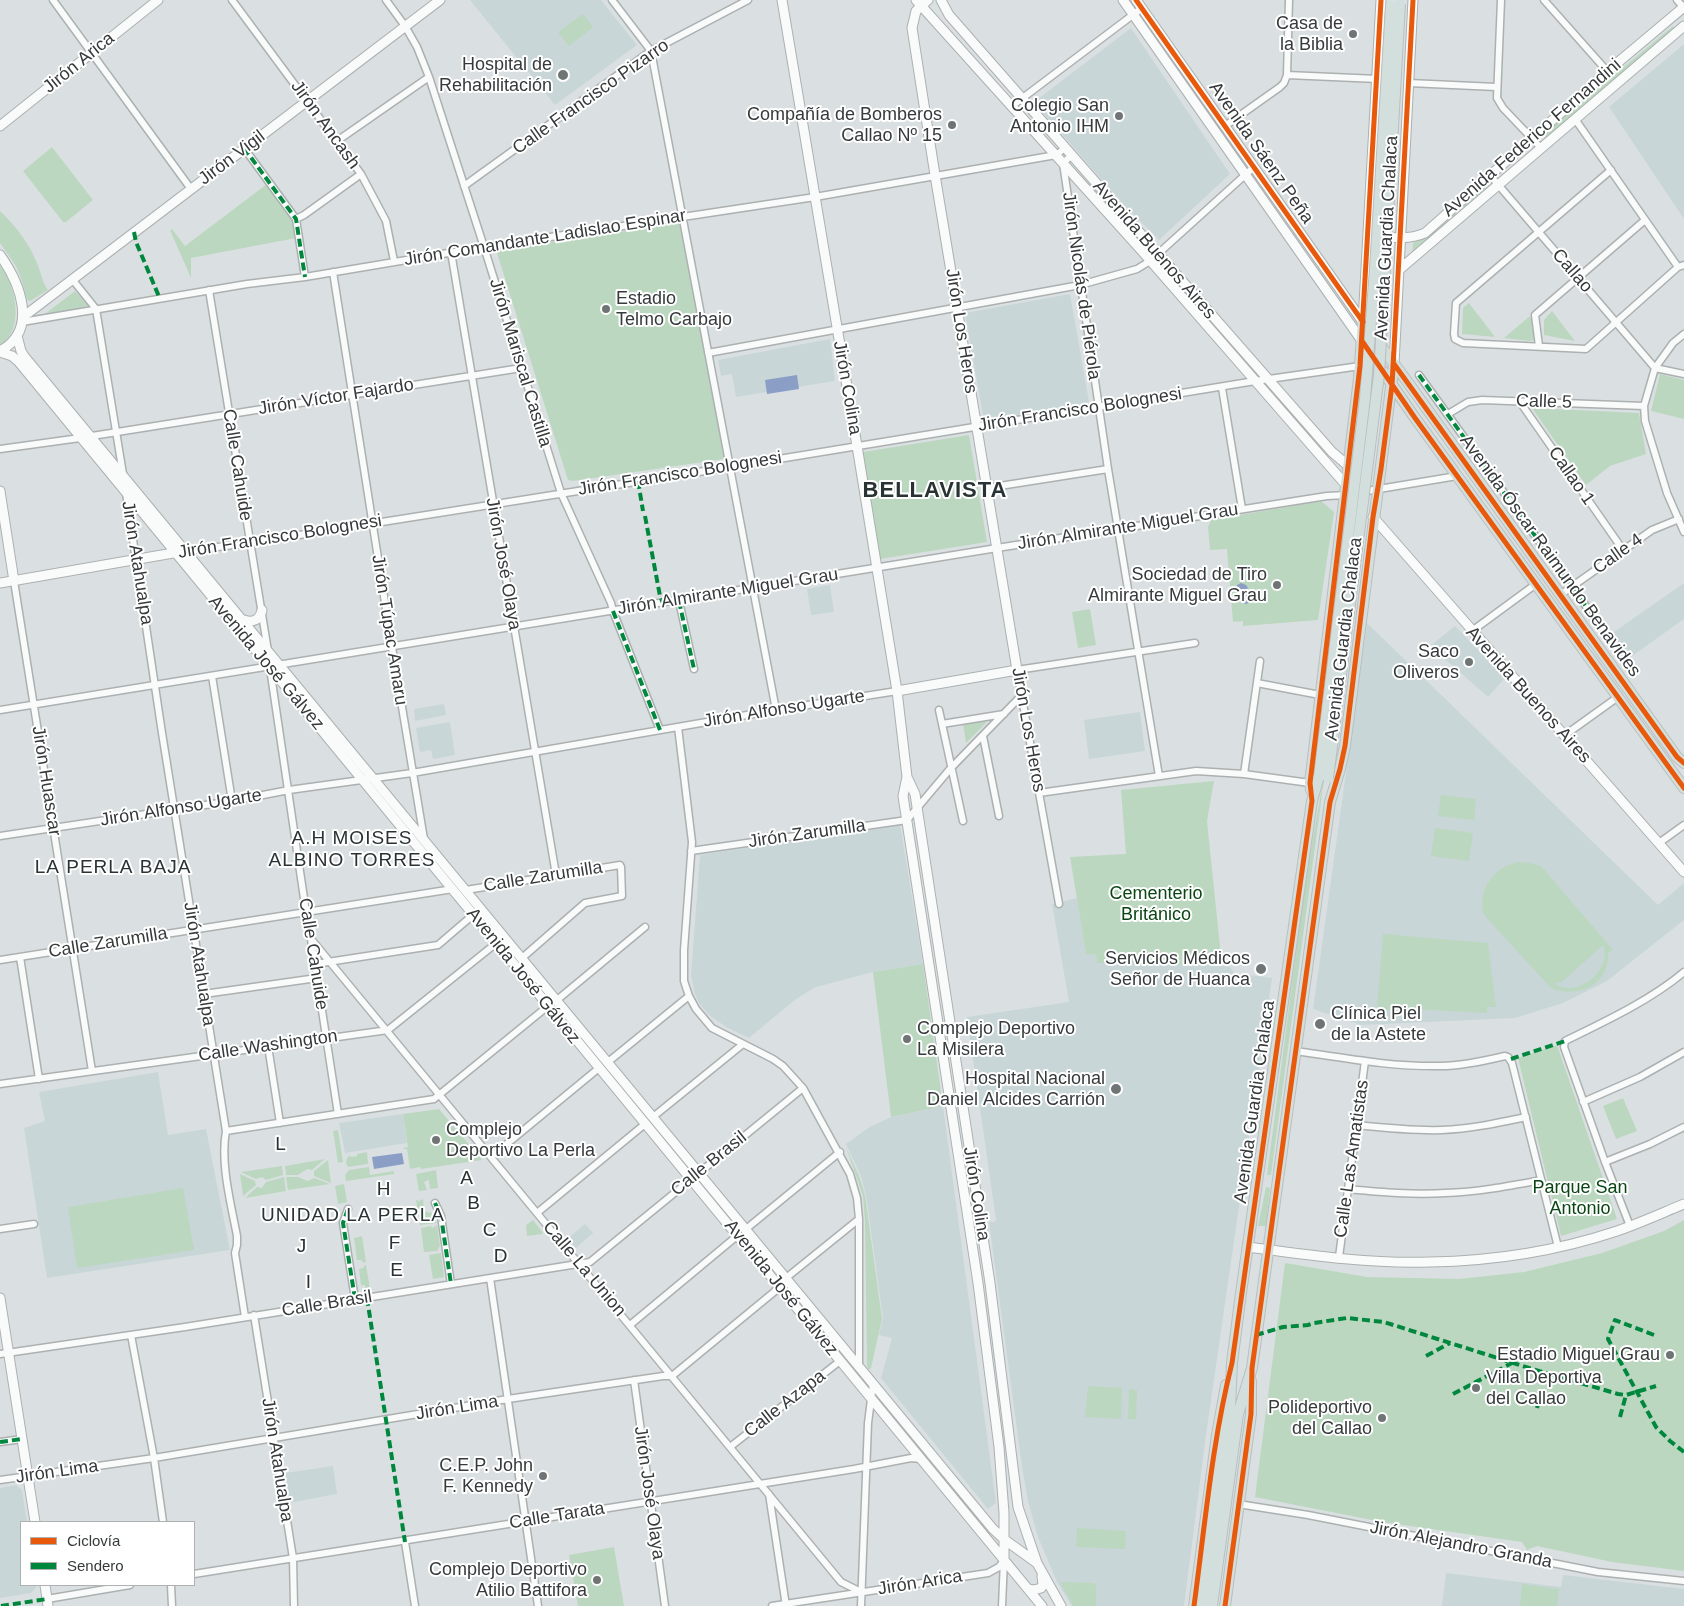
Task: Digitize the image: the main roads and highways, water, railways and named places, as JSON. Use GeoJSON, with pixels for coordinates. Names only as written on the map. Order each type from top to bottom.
{"type":"FeatureCollection","features":[{"type":"Feature","properties":{"kind":"main road","name":"Jirón Arica"},"geometry":{"type":"LineString","coordinates":[[0,126],[158,0]]}},
{"type":"Feature","properties":{"kind":"main road","name":"Jirón Vigil"},"geometry":{"type":"LineString","coordinates":[[22,319],[440,0]]}},
{"type":"Feature","properties":{"kind":"main road","name":"Jirón Colina"},"geometry":{"type":"LineString","coordinates":[[782,0],[897,691],[907,777],[903,796],[977,1278],[996,1425],[1005,1540],[1004,1560]]}},
{"type":"Feature","properties":{"kind":"main road","name":"Avenida Buenos Aires"},"geometry":{"type":"LineString","coordinates":[[941,0],[949,14],[1332,452],[1378,489]]}},
{"type":"Feature","properties":{"kind":"main road","name":"Avenida Sáenz Peña"},"geometry":{"type":"LineString","coordinates":[[1123,0],[1362,341]]}},
{"type":"Feature","properties":{"kind":"main road","name":"Avenida Sáenz Peña"},"geometry":{"type":"LineString","coordinates":[[1136,0],[1363,322]]}},
{"type":"Feature","properties":{"kind":"main road","name":"Avenida Guardia Chalaca"},"geometry":{"type":"LineString","coordinates":[[1330,802],[1319,779],[1320,695],[1360,366],[1382,0]]}},
{"type":"Feature","properties":{"kind":"main road","name":"Avenida Guardia Chalaca"},"geometry":{"type":"LineString","coordinates":[[1204,1606],[1234,1411],[1252,1368],[1330,802],[1345,746],[1394,364],[1413,0]]}},
{"type":"Feature","properties":{"kind":"main road","name":"Avenida Buenos Aires"},"geometry":{"type":"LineString","coordinates":[[922,2],[1255,381],[1345,490]]}},
{"type":"Feature","properties":{"kind":"main road","name":"Jirón Los Heros"},"geometry":{"type":"LineString","coordinates":[[922,2],[916,11],[912,28],[1017,670]]}},
{"type":"Feature","properties":{"kind":"main road","name":"Avenida Guardia Chalaca"},"geometry":{"type":"LineString","coordinates":[[1212,1606],[1234,1411],[1232,1363],[1312,801],[1319,779],[1379,375],[1396,2]]}},
{"type":"Feature","properties":{"kind":"main road","name":"Avenida Federico Fernandini"},"geometry":{"type":"LineString","coordinates":[[1368,235],[1402,238],[1425,233],[1489,174],[1684,7]]}},
{"type":"Feature","properties":{"kind":"main road","name":"Avenida Federico Fernandini"},"geometry":{"type":"LineString","coordinates":[[1400,268],[1684,26]]}},
{"type":"Feature","properties":{"kind":"main road"},"geometry":{"type":"LineString","coordinates":[[0,254],[19,291],[22,319],[17,336],[8,347],[0,351]]}},
{"type":"Feature","properties":{"kind":"main road"},"geometry":{"type":"LineString","coordinates":[[1344,295],[1356,296],[1365,290]]}},
{"type":"Feature","properties":{"kind":"main road","name":"Avenida Óscar Raimundo Benavides"},"geometry":{"type":"LineString","coordinates":[[1363,322],[1677,757],[1684,763]]}},
{"type":"Feature","properties":{"kind":"main road","name":"Avenida José Gálvez"},"geometry":{"type":"LineString","coordinates":[[17,336],[24,356],[654,1116],[993,1529],[1039,1567]]}},
{"type":"Feature","properties":{"kind":"main road","name":"Avenida Óscar Raimundo Benavides"},"geometry":{"type":"LineString","coordinates":[[1362,341],[1457,476],[1684,788]]}},
{"type":"Feature","properties":{"kind":"main road","name":"Avenida José Gálvez"},"geometry":{"type":"LineString","coordinates":[[0,351],[18,361],[1042,1606]]}},
{"type":"Feature","properties":{"kind":"main road","name":"Jirón Huascar"},"geometry":{"type":"LineString","coordinates":[[0,491],[14,581]]}},
{"type":"Feature","properties":{"kind":"main road","name":"Avenida Buenos Aires"},"geometry":{"type":"LineString","coordinates":[[1373,517],[1684,872]]}},
{"type":"Feature","properties":{"kind":"main road","name":"Jirón Francisco Bolognesi"},"geometry":{"type":"LineString","coordinates":[[0,583],[187,551]]}},
{"type":"Feature","properties":{"kind":"main road"},"geometry":{"type":"LineString","coordinates":[[244,620],[248,622],[255,621],[260,617],[262,610]]}},
{"type":"Feature","properties":{"kind":"main road"},"geometry":{"type":"LineString","coordinates":[[1579,644],[1590,636]]}},
{"type":"Feature","properties":{"kind":"main road","name":"Jirón Alfonso Ugarte"},"geometry":{"type":"LineString","coordinates":[[897,691],[1017,670]]}},
{"type":"Feature","properties":{"kind":"main road","name":"Jirón Colina"},"geometry":{"type":"LineString","coordinates":[[907,777],[915,794],[990,1283],[1018,1507],[1039,1567],[1061,1606]]}},
{"type":"Feature","properties":{"kind":"main road"},"geometry":{"type":"LineString","coordinates":[[916,874],[927,872]]}},
{"type":"Feature","properties":{"kind":"main road"},"geometry":{"type":"LineString","coordinates":[[924,928],[935,925]]}},
{"type":"Feature","properties":{"kind":"main road"},"geometry":{"type":"LineString","coordinates":[[930,970],[942,968]]}},
{"type":"Feature","properties":{"kind":"main road"},"geometry":{"type":"LineString","coordinates":[[952,1115],[964,1114]]}},
{"type":"Feature","properties":{"kind":"main road"},"geometry":{"type":"LineString","coordinates":[[960,1164],[971,1162]]}},
{"type":"Feature","properties":{"kind":"main road"},"geometry":{"type":"LineString","coordinates":[[1248,1246],[1386,1262],[1429,1262],[1496,1258],[1558,1247],[1630,1226],[1684,1204]]}},
{"type":"Feature","properties":{"kind":"main road"},"geometry":{"type":"LineString","coordinates":[[0,1298],[4,1353],[22,1439],[35,1521]]}},
{"type":"Feature","properties":{"kind":"main road"},"geometry":{"type":"LineString","coordinates":[[1194,1606],[1217,1435],[1232,1363]]}},
{"type":"Feature","properties":{"kind":"main road"},"geometry":{"type":"LineString","coordinates":[[1225,1606],[1251,1414],[1252,1368]]}},
{"type":"Feature","properties":{"kind":"main road"},"geometry":{"type":"LineString","coordinates":[[921,1459],[930,1452]]}},
{"type":"Feature","properties":{"kind":"main road"},"geometry":{"type":"LineString","coordinates":[[1028,1589],[1034,1590],[1041,1588],[1043,1585],[1039,1567]]}},
{"type":"Feature","properties":{"kind":"main road"},"geometry":{"type":"LineString","coordinates":[[45,1586],[47,1602]]}},
{"type":"Feature","properties":{"kind":"water"},"geometry":{"type":"Polygon","coordinates":[[[797,375],[799,389],[767,394],[765,380],[797,375]]]}},
{"type":"Feature","properties":{"kind":"water"},"geometry":{"type":"Polygon","coordinates":[[[1241,583],[1246,585],[1248,588],[1247,592],[1251,596],[1250,602],[1246,604],[1241,602],[1240,595],[1236,591],[1237,585],[1241,583]]]}},
{"type":"Feature","properties":{"kind":"water"},"geometry":{"type":"Polygon","coordinates":[[[402,1153],[404,1164],[374,1169],[372,1157],[402,1153]]]}},
{"type":"Feature","properties":{"kind":"place","name":"Casa de la Biblia"},"geometry":{"type":"Point","coordinates":[1353,34]}},
{"type":"Feature","properties":{"kind":"place","name":"Hospital de Rehabilitación"},"geometry":{"type":"Point","coordinates":[563,75]}},
{"type":"Feature","properties":{"kind":"place","name":"Colegio San Antonio IHM"},"geometry":{"type":"Point","coordinates":[1119,116]}},
{"type":"Feature","properties":{"kind":"place","name":"Compañía de Bomberos Callao Nº 15"},"geometry":{"type":"Point","coordinates":[952,125]}},
{"type":"Feature","properties":{"kind":"place","name":"Estadio Telmo Carbajo"},"geometry":{"type":"Point","coordinates":[606,309]}},
{"type":"Feature","properties":{"kind":"place","name":"Sociedad de Tiro Almirante Miguel Grau"},"geometry":{"type":"Point","coordinates":[1277,585]}},
{"type":"Feature","properties":{"kind":"place","name":"Saco Oliveros"},"geometry":{"type":"Point","coordinates":[1469,662]}},
{"type":"Feature","properties":{"kind":"place","name":"Servicios Médicos Señor de Huanca"},"geometry":{"type":"Point","coordinates":[1261,969]}},
{"type":"Feature","properties":{"kind":"place","name":"Clínica Piel de la Astete"},"geometry":{"type":"Point","coordinates":[1320,1024]}},
{"type":"Feature","properties":{"kind":"place","name":"Complejo Deportivo La Misilera"},"geometry":{"type":"Point","coordinates":[907,1039]}},
{"type":"Feature","properties":{"kind":"place","name":"Hospital Nacional Daniel Alcides Carrión"},"geometry":{"type":"Point","coordinates":[1116,1089]}},
{"type":"Feature","properties":{"kind":"place","name":"Complejo Deportivo La Perla"},"geometry":{"type":"Point","coordinates":[436,1140]}},
{"type":"Feature","properties":{"kind":"place","name":"Estadio Miguel Grau"},"geometry":{"type":"Point","coordinates":[1670,1355]}},
{"type":"Feature","properties":{"kind":"place","name":"Villa Deportiva del Callao"},"geometry":{"type":"Point","coordinates":[1476,1388]}},
{"type":"Feature","properties":{"kind":"place","name":"Polideportivo del Callao"},"geometry":{"type":"Point","coordinates":[1382,1418]}},
{"type":"Feature","properties":{"kind":"place","name":"C.E.P. John F. Kennedy"},"geometry":{"type":"Point","coordinates":[543,1476]}},
{"type":"Feature","properties":{"kind":"place","name":"Complejo Deportivo Atilio Battifora"},"geometry":{"type":"Point","coordinates":[597,1580]}},
{"type":"Feature","properties":{"kind":"district","name":"BELLAVISTA"},"geometry":{"type":"Point","coordinates":[935,491]}},
{"type":"Feature","properties":{"kind":"district","name":"A.H MOISES ALBINO TORRES"},"geometry":{"type":"Point","coordinates":[352,850]}},
{"type":"Feature","properties":{"kind":"district","name":"LA PERLA BAJA"},"geometry":{"type":"Point","coordinates":[113,868]}},
{"type":"Feature","properties":{"kind":"district","name":"L"},"geometry":{"type":"Point","coordinates":[281,1145]}},
{"type":"Feature","properties":{"kind":"district","name":"A"},"geometry":{"type":"Point","coordinates":[467,1179]}},
{"type":"Feature","properties":{"kind":"district","name":"H"},"geometry":{"type":"Point","coordinates":[384,1190]}},
{"type":"Feature","properties":{"kind":"district","name":"B"},"geometry":{"type":"Point","coordinates":[474,1204]}},
{"type":"Feature","properties":{"kind":"district","name":"UNIDAD LA PERLA"},"geometry":{"type":"Point","coordinates":[353,1216]}},
{"type":"Feature","properties":{"kind":"district","name":"C"},"geometry":{"type":"Point","coordinates":[490,1231]}},
{"type":"Feature","properties":{"kind":"district","name":"F"},"geometry":{"type":"Point","coordinates":[395,1244]}},
{"type":"Feature","properties":{"kind":"district","name":"J"},"geometry":{"type":"Point","coordinates":[302,1247]}},
{"type":"Feature","properties":{"kind":"district","name":"D"},"geometry":{"type":"Point","coordinates":[501,1257]}},
{"type":"Feature","properties":{"kind":"district","name":"E"},"geometry":{"type":"Point","coordinates":[397,1271]}},
{"type":"Feature","properties":{"kind":"district","name":"I"},"geometry":{"type":"Point","coordinates":[309,1283]}},
{"type":"Feature","properties":{"kind":"park label","name":"Cementerio Británico"},"geometry":{"type":"Point","coordinates":[1156,904]}},
{"type":"Feature","properties":{"kind":"park label","name":"Parque San Antonio"},"geometry":{"type":"Point","coordinates":[1580,1198]}}]}
